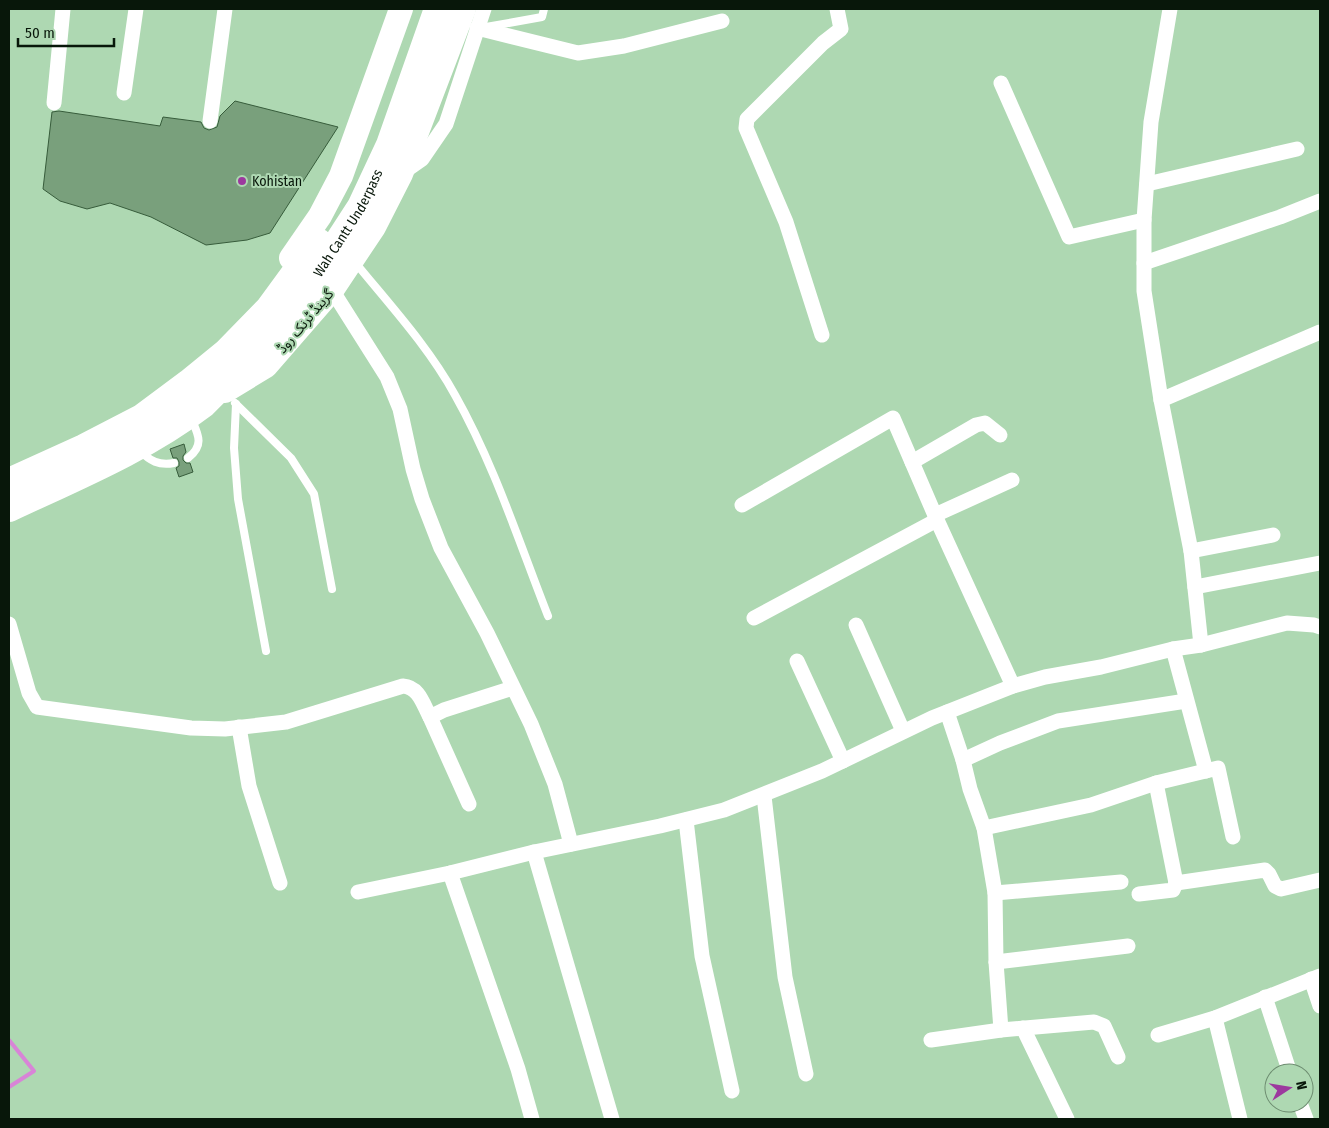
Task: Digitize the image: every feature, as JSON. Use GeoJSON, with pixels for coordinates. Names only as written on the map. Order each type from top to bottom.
{"type":"FeatureCollection","features":[{"type":"Feature","properties":{"kind":"highway","name":"Wah Cantt Underpass"},"geometry":{"type":"LineString","coordinates":[[208,399],[227,352],[269,310],[309,256],[343,204],[366,156],[391,96],[421,9]]}},
{"type":"Feature","properties":{"kind":"highway","name":"Wah Cantt Underpass"},"geometry":{"type":"LineString","coordinates":[[208,399],[274,333],[298,304],[361,207],[390,145],[438,9]]}},
{"type":"Feature","properties":{"kind":"highway","name":"گرینڈ ٹرنک روڈ"},"geometry":{"type":"LineString","coordinates":[[9,508],[137,447],[208,399]]}},
{"type":"Feature","properties":{"kind":"highway","name":"گرینڈ ٹرنک روڈ"},"geometry":{"type":"LineString","coordinates":[[9,482],[84,448],[142,418],[208,399]]}},
{"type":"Feature","properties":{"kind":"main road","name":"گرینڈ ٹرنک روڈ"},"geometry":{"type":"LineString","coordinates":[[208,399],[251,313],[320,216],[341,176],[401,9]]}},
{"type":"Feature","properties":{"kind":"main road","name":"گرینڈ ٹرنک روڈ"},"geometry":{"type":"LineString","coordinates":[[208,399],[266,366],[332,290],[374,227],[401,174],[464,9]]}},
{"type":"Feature","properties":{"kind":"street"},"geometry":{"type":"LineString","coordinates":[[54,103],[64,9]]}},
{"type":"Feature","properties":{"kind":"street"},"geometry":{"type":"LineString","coordinates":[[124,93],[136,9]]}},
{"type":"Feature","properties":{"kind":"street"},"geometry":{"type":"LineString","coordinates":[[210,121],[225,9]]}},
{"type":"Feature","properties":{"kind":"street"},"geometry":{"type":"LineString","coordinates":[[401,174],[422,159],[446,124],[484,9]]}},
{"type":"Feature","properties":{"kind":"street"},"geometry":{"type":"LineString","coordinates":[[822,335],[786,222],[746,128],[747,119],[823,44],[841,29],[837,9]]}},
{"type":"Feature","properties":{"kind":"street"},"geometry":{"type":"LineString","coordinates":[[1170,9],[1151,122],[1144,220],[1144,291],[1161,400],[1191,551],[1201,645]]}},
{"type":"Feature","properties":{"kind":"street"},"geometry":{"type":"LineString","coordinates":[[477,28],[578,53],[624,46],[722,21]]}},
{"type":"Feature","properties":{"kind":"street"},"geometry":{"type":"LineString","coordinates":[[1002,82],[1069,237],[1144,220]]}},
{"type":"Feature","properties":{"kind":"street"},"geometry":{"type":"LineString","coordinates":[[1147,184],[1297,148]]}},
{"type":"Feature","properties":{"kind":"street"},"geometry":{"type":"LineString","coordinates":[[1144,263],[1280,217],[1320,201]]}},
{"type":"Feature","properties":{"kind":"street"},"geometry":{"type":"LineString","coordinates":[[332,290],[387,377],[400,409],[413,469],[422,499],[441,548],[487,633],[531,724],[555,784],[571,844]]}},
{"type":"Feature","properties":{"kind":"street"},"geometry":{"type":"LineString","coordinates":[[1161,400],[1320,332]]}},
{"type":"Feature","properties":{"kind":"street"},"geometry":{"type":"LineString","coordinates":[[742,505],[893,418],[936,518],[1013,686]]}},
{"type":"Feature","properties":{"kind":"street"},"geometry":{"type":"LineString","coordinates":[[912,462],[976,425],[985,422],[1000,435]]}},
{"type":"Feature","properties":{"kind":"street"},"geometry":{"type":"LineString","coordinates":[[754,618],[936,518],[1012,480]]}},
{"type":"Feature","properties":{"kind":"street"},"geometry":{"type":"LineString","coordinates":[[1191,551],[1273,535]]}},
{"type":"Feature","properties":{"kind":"street"},"geometry":{"type":"LineString","coordinates":[[1195,587],[1320,562]]}},
{"type":"Feature","properties":{"kind":"street"},"geometry":{"type":"LineString","coordinates":[[358,892],[450,873],[534,852],[686,820],[724,810],[764,796],[947,712],[1013,686],[1045,677],[1101,667],[1173,649],[1201,645],[1287,623],[1314,625],[1320,628]]}},
{"type":"Feature","properties":{"kind":"street"},"geometry":{"type":"LineString","coordinates":[[9,624],[29,693],[37,707],[191,728],[238,727],[286,722],[403,686],[410,686],[417,692],[430,717],[468,804]]}},
{"type":"Feature","properties":{"kind":"street"},"geometry":{"type":"LineString","coordinates":[[856,625],[903,731]]}},
{"type":"Feature","properties":{"kind":"street"},"geometry":{"type":"LineString","coordinates":[[1173,649],[1206,771]]}},
{"type":"Feature","properties":{"kind":"street"},"geometry":{"type":"LineString","coordinates":[[796,661],[843,761]]}},
{"type":"Feature","properties":{"kind":"street"},"geometry":{"type":"LineString","coordinates":[[430,717],[444,710],[513,688]]}},
{"type":"Feature","properties":{"kind":"street"},"geometry":{"type":"LineString","coordinates":[[963,760],[1000,743],[1058,721],[1186,701]]}},
{"type":"Feature","properties":{"kind":"street"},"geometry":{"type":"LineString","coordinates":[[947,712],[984,828],[995,893],[996,962],[1002,1030]]}},
{"type":"Feature","properties":{"kind":"street"},"geometry":{"type":"LineString","coordinates":[[238,727],[250,786],[280,883]]}},
{"type":"Feature","properties":{"kind":"street"},"geometry":{"type":"LineString","coordinates":[[984,828],[1091,804],[1156,782],[1218,768],[1233,837]]}},
{"type":"Feature","properties":{"kind":"street"},"geometry":{"type":"LineString","coordinates":[[1139,894],[1174,890],[1176,883],[1156,782]]}},
{"type":"Feature","properties":{"kind":"street"},"geometry":{"type":"LineString","coordinates":[[764,796],[785,976],[806,1074]]}},
{"type":"Feature","properties":{"kind":"street"},"geometry":{"type":"LineString","coordinates":[[686,820],[702,956],[732,1091]]}},
{"type":"Feature","properties":{"kind":"street"},"geometry":{"type":"LineString","coordinates":[[534,852],[612,1119]]}},
{"type":"Feature","properties":{"kind":"street"},"geometry":{"type":"LineString","coordinates":[[1176,883],[1265,870],[1275,886],[1281,889],[1320,880]]}},
{"type":"Feature","properties":{"kind":"street"},"geometry":{"type":"LineString","coordinates":[[450,873],[518,1069],[532,1119]]}},
{"type":"Feature","properties":{"kind":"street"},"geometry":{"type":"LineString","coordinates":[[995,893],[1121,882]]}},
{"type":"Feature","properties":{"kind":"street"},"geometry":{"type":"LineString","coordinates":[[996,962],[1128,946]]}},
{"type":"Feature","properties":{"kind":"street"},"geometry":{"type":"LineString","coordinates":[[1158,1035],[1215,1018],[1316,977],[1320,1006]]}},
{"type":"Feature","properties":{"kind":"street"},"geometry":{"type":"LineString","coordinates":[[1265,997],[1287,1063]]}},
{"type":"Feature","properties":{"kind":"street"},"geometry":{"type":"LineString","coordinates":[[1215,1018],[1240,1119]]}},
{"type":"Feature","properties":{"kind":"street"},"geometry":{"type":"LineString","coordinates":[[931,1040],[1002,1030],[1094,1022],[1104,1026],[1118,1057]]}},
{"type":"Feature","properties":{"kind":"street"},"geometry":{"type":"LineString","coordinates":[[1023,1028],[1066,1119]]}},
{"type":"Feature","properties":{"kind":"lane"},"geometry":{"type":"LineString","coordinates":[[477,28],[542,17],[544,9]]}},
{"type":"Feature","properties":{"kind":"lane"},"geometry":{"type":"LineString","coordinates":[[352,260],[415,336],[454,394],[491,468],[548,616]]}},
{"type":"Feature","properties":{"kind":"lane"},"geometry":{"type":"LineString","coordinates":[[188,458],[196,452],[199,443],[198,434],[208,399]]}},
{"type":"Feature","properties":{"kind":"lane"},"geometry":{"type":"LineString","coordinates":[[208,399],[291,458],[314,494],[332,589]]}},
{"type":"Feature","properties":{"kind":"lane"},"geometry":{"type":"LineString","coordinates":[[208,399],[234,448],[238,500],[266,651]]}},
{"type":"Feature","properties":{"kind":"lane"},"geometry":{"type":"LineString","coordinates":[[137,447],[156,463],[166,465],[174,463]]}},
{"type":"Feature","properties":{"kind":"building"},"geometry":{"type":"Polygon","coordinates":[[[235,101],[338,127],[270,233],[247,240],[206,245],[151,217],[110,203],[87,209],[60,201],[43,189],[52,112],[59,111],[160,126],[163,117],[201,122],[204,128],[209,130],[217,127],[220,116],[235,101]]]}},
{"type":"Feature","properties":{"kind":"building"},"geometry":{"type":"Polygon","coordinates":[[[184,444],[186,452],[183,460],[186,463],[190,463],[193,472],[179,477],[176,468],[179,466],[179,462],[177,458],[173,458],[170,449],[184,444]]]}},
{"type":"Feature","properties":{"kind":"waterway"},"geometry":{"type":"LineString","coordinates":[[9,1040],[34,1071],[9,1087]]}},
{"type":"Feature","properties":{"kind":"place","name":"Kohistan"},"geometry":{"type":"Point","coordinates":[242,181]}}]}
